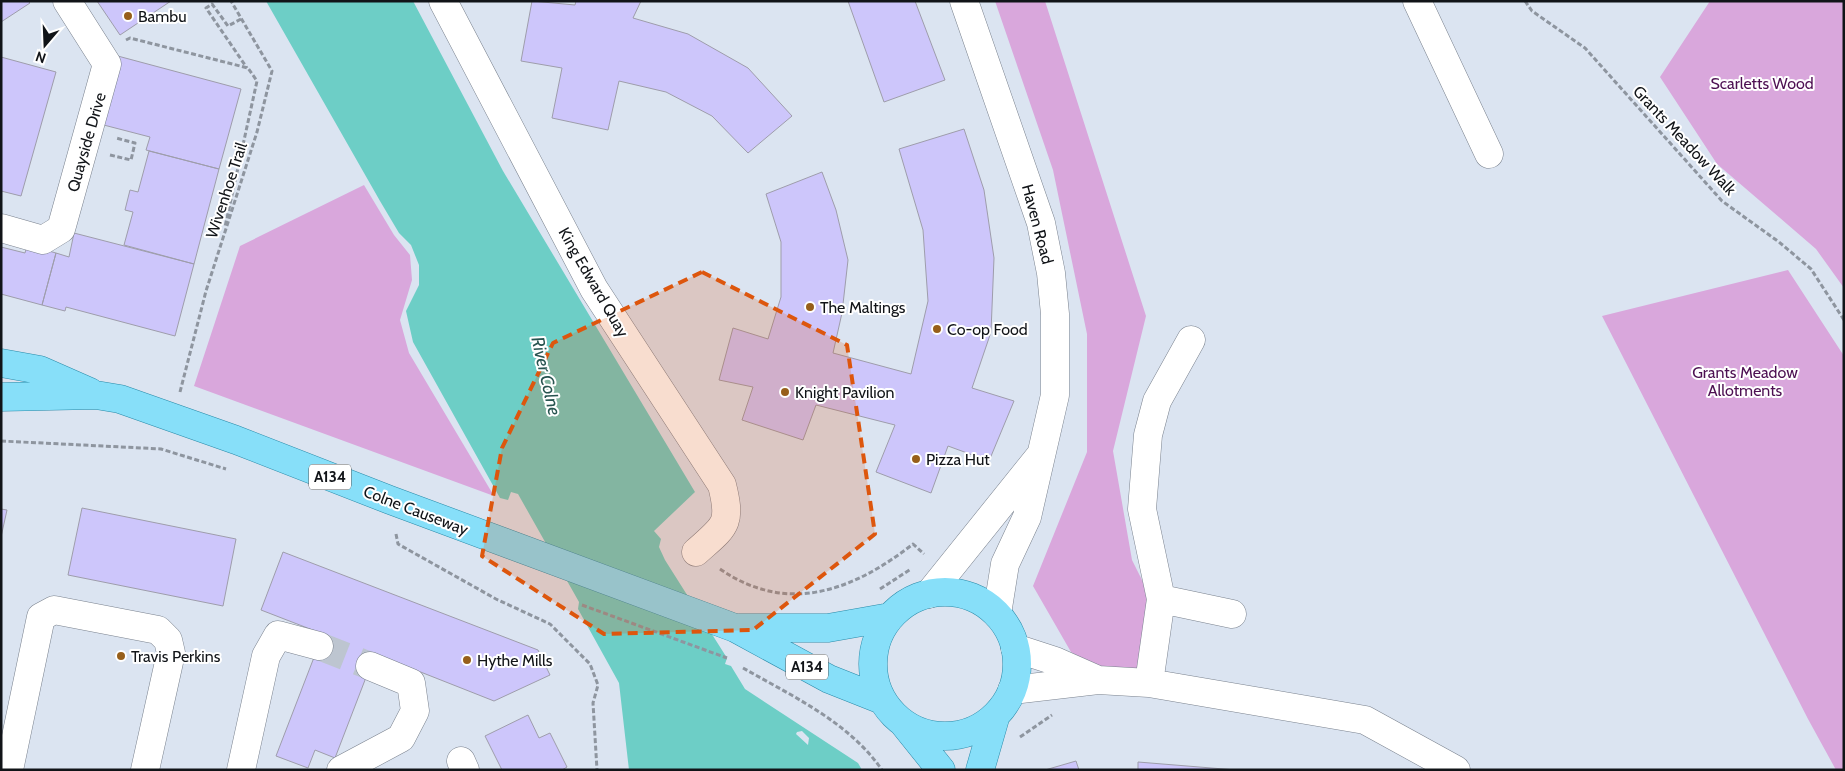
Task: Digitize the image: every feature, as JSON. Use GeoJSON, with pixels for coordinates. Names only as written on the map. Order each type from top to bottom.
{"type":"FeatureCollection","features":[{"type":"Feature","properties":{"kind":"main road","name":"Colne Causeway"},"geometry":{"type":"LineString","coordinates":[[1,363],[40,370],[96,395]]}},
{"type":"Feature","properties":{"kind":"main road","name":"Colne Causeway"},"geometry":{"type":"LineString","coordinates":[[1,397],[96,395],[120,399],[236,440],[489,538],[735,628],[829,679],[882,700]]}},
{"type":"Feature","properties":{"kind":"main road","name":"A134"},"geometry":{"type":"LineString","coordinates":[[941,770],[882,700],[874,677],[872,663],[877,639],[890,617],[904,604],[928,594],[953,592],[970,597],[997,614],[1010,634],[1015,648],[1016,673],[1012,690],[995,718],[980,770]]}},
{"type":"Feature","properties":{"kind":"main road","name":"Colne Causeway"},"geometry":{"type":"LineString","coordinates":[[735,628],[828,628],[890,617]]}},
{"type":"Feature","properties":{"kind":"main road","name":"A134"},"geometry":{"type":"LineString","coordinates":[[904,724],[917,731],[942,736],[968,732],[995,718]]}},
{"type":"Feature","properties":{"kind":"street","name":"Quayside Drive"},"geometry":{"type":"LineString","coordinates":[[1,228],[43,240],[61,229],[107,64],[67,1]]}},
{"type":"Feature","properties":{"kind":"street","name":"King Edward Quay"},"geometry":{"type":"LineString","coordinates":[[443,1],[594,288],[722,485],[728,510],[723,528],[696,552]]}},
{"type":"Feature","properties":{"kind":"street","name":"Haven Road"},"geometry":{"type":"LineString","coordinates":[[964,1],[1041,223],[1051,273],[1055,314],[1055,395],[1027,516],[1005,564],[997,614]]}},
{"type":"Feature","properties":{"kind":"street"},"geometry":{"type":"LineString","coordinates":[[1418,1],[1489,154]]}},
{"type":"Feature","properties":{"kind":"street"},"geometry":{"type":"LineString","coordinates":[[1149,683],[1161,599],[1142,509],[1148,435],[1157,401],[1191,340]]}},
{"type":"Feature","properties":{"kind":"street","name":"Haven Road"},"geometry":{"type":"LineString","coordinates":[[928,594],[1040,455]]}},
{"type":"Feature","properties":{"kind":"street"},"geometry":{"type":"LineString","coordinates":[[1161,599],[1232,614]]}},
{"type":"Feature","properties":{"kind":"street"},"geometry":{"type":"LineString","coordinates":[[9,770],[41,618],[54,610],[158,630],[168,640],[171,654],[145,770]]}},
{"type":"Feature","properties":{"kind":"street"},"geometry":{"type":"LineString","coordinates":[[241,770],[266,656],[278,635],[319,646]]}},
{"type":"Feature","properties":{"kind":"street"},"geometry":{"type":"LineString","coordinates":[[1015,648],[1055,661],[1098,680]]}},
{"type":"Feature","properties":{"kind":"street"},"geometry":{"type":"LineString","coordinates":[[342,770],[401,738],[415,711],[411,683],[370,666]]}},
{"type":"Feature","properties":{"kind":"street"},"geometry":{"type":"LineString","coordinates":[[1012,690],[1098,680],[1149,683],[1365,720],[1456,770]]}},
{"type":"Feature","properties":{"kind":"path","name":"Wivenhoe Trail"},"geometry":{"type":"LineString","coordinates":[[180,393],[189,353],[220,247],[257,132],[272,71],[231,1]]}},
{"type":"Feature","properties":{"kind":"path","name":"Grants Meadow Walk"},"geometry":{"type":"LineString","coordinates":[[1525,1],[1532,10],[1585,48],[1722,201],[1779,242],[1810,269],[1844,320]]}},
{"type":"Feature","properties":{"kind":"path"},"geometry":{"type":"LineString","coordinates":[[220,247],[257,80],[206,8],[212,4],[228,26],[241,19]]}},
{"type":"Feature","properties":{"kind":"path"},"geometry":{"type":"LineString","coordinates":[[100,53],[130,38],[248,68]]}},
{"type":"Feature","properties":{"kind":"path"},"geometry":{"type":"LineString","coordinates":[[1,441],[160,449]]}},
{"type":"Feature","properties":{"kind":"path"},"geometry":{"type":"LineString","coordinates":[[396,531],[398,544],[496,599],[550,624],[590,664],[598,685],[592,703],[598,770]]}},
{"type":"Feature","properties":{"kind":"path"},"geometry":{"type":"LineString","coordinates":[[696,552],[735,579],[774,592],[804,594],[833,590],[864,576],[894,559],[913,544],[926,556]]}},
{"type":"Feature","properties":{"kind":"path"},"geometry":{"type":"LineString","coordinates":[[727,658],[846,730],[872,756],[882,770]]}},
{"type":"Feature","properties":{"kind":"path"},"geometry":{"type":"LineString","coordinates":[[1020,738],[1052,716]]}},
{"type":"Feature","properties":{"kind":"highlighted area"},"geometry":{"type":"Polygon","coordinates":[[[702,272],[847,345],[875,534],[753,630],[604,634],[482,556],[502,448],[553,343],[702,272]]]}},
{"type":"Feature","properties":{"kind":"green space"},"geometry":{"type":"Polygon","coordinates":[[[995,1],[1045,1],[1146,316],[1113,451],[1132,560],[1152,600],[1136,671],[1101,671],[1071,652],[1033,586],[1087,452],[1087,334],[1053,170],[995,1]]]}},
{"type":"Feature","properties":{"kind":"green space","name":"Scarletts Wood"},"geometry":{"type":"Polygon","coordinates":[[[1710,1],[1844,1],[1844,288],[1816,249],[1717,164],[1660,77],[1710,1]]]}},
{"type":"Feature","properties":{"kind":"green space"},"geometry":{"type":"Polygon","coordinates":[[[364,185],[394,235],[410,255],[412,280],[400,320],[409,353],[494,496],[194,386],[240,246],[364,185]]]}},
{"type":"Feature","properties":{"kind":"green space","name":"Grants Meadow Allotments"},"geometry":{"type":"Polygon","coordinates":[[[1788,270],[1844,356],[1844,770],[1836,770],[1808,719],[1602,316],[1788,270]]]}},
{"type":"Feature","properties":{"kind":"water","name":"River Colne"},"geometry":{"type":"Polygon","coordinates":[[[266,1],[413,1],[503,171],[695,492],[654,531],[661,539],[659,547],[665,560],[727,658],[725,664],[731,666],[745,689],[858,763],[862,770],[629,770],[619,683],[578,609],[579,602],[518,494],[511,492],[508,500],[500,498],[413,342],[406,311],[419,285],[419,265],[411,245],[399,233],[266,1]],[[802,731],[796,734],[808,745],[809,738],[802,731]]]}},
{"type":"Feature","properties":{"kind":"building"},"geometry":{"type":"Polygon","coordinates":[[[1,1],[28,1],[30,3],[1,22],[1,1]]]}},
{"type":"Feature","properties":{"kind":"building","name":"Bambu"},"geometry":{"type":"Polygon","coordinates":[[[97,1],[171,1],[120,35],[97,1]]]}},
{"type":"Feature","properties":{"kind":"building"},"geometry":{"type":"Polygon","coordinates":[[[532,1],[575,5],[576,1],[641,1],[633,18],[688,34],[748,68],[792,116],[748,153],[712,116],[666,92],[619,81],[608,130],[552,118],[562,68],[521,61],[532,1]]]}},
{"type":"Feature","properties":{"kind":"building"},"geometry":{"type":"Polygon","coordinates":[[[848,1],[915,1],[945,80],[884,102],[848,1]]]}},
{"type":"Feature","properties":{"kind":"building"},"geometry":{"type":"Polygon","coordinates":[[[114,55],[241,89],[219,169],[146,150],[150,137],[96,123],[114,55]]]}},
{"type":"Feature","properties":{"kind":"building"},"geometry":{"type":"Polygon","coordinates":[[[1,57],[56,72],[21,196],[1,191],[1,57]]]}},
{"type":"Feature","properties":{"kind":"building","name":"The Maltings"},"geometry":{"type":"Polygon","coordinates":[[[964,129],[984,190],[994,258],[991,332],[972,388],[1014,401],[989,461],[948,446],[931,493],[876,472],[895,425],[816,405],[803,440],[742,420],[753,387],[719,380],[733,328],[768,339],[781,297],[781,242],[766,194],[822,172],[836,210],[848,260],[842,313],[833,353],[911,374],[928,301],[923,230],[899,149],[964,129]]]}},
{"type":"Feature","properties":{"kind":"building"},"geometry":{"type":"Polygon","coordinates":[[[149,151],[219,169],[194,264],[124,245],[133,212],[125,210],[130,190],[138,192],[149,151]]]}},
{"type":"Feature","properties":{"kind":"building"},"geometry":{"type":"Polygon","coordinates":[[[74,233],[194,264],[175,336],[66,307],[65,311],[42,305],[56,253],[69,257],[74,233]]]}},
{"type":"Feature","properties":{"kind":"building"},"geometry":{"type":"Polygon","coordinates":[[[27,245],[56,253],[42,305],[1,294],[1,247],[25,253],[27,245]]]}},
{"type":"Feature","properties":{"kind":"building"},"geometry":{"type":"Polygon","coordinates":[[[82,508],[236,539],[223,606],[68,575],[82,508]]]}},
{"type":"Feature","properties":{"kind":"building"},"geometry":{"type":"Polygon","coordinates":[[[1,509],[7,510],[1,537],[1,509]]]}},
{"type":"Feature","properties":{"kind":"building","name":"Hythe Mills"},"geometry":{"type":"Polygon","coordinates":[[[283,552],[538,650],[550,675],[494,701],[375,654],[335,758],[315,750],[308,768],[276,756],[323,634],[261,610],[283,552]]]}},
{"type":"Feature","properties":{"kind":"building"},"geometry":{"type":"Polygon","coordinates":[[[528,715],[539,738],[550,733],[567,767],[562,770],[502,770],[485,736],[528,715]]]}},
{"type":"Feature","properties":{"kind":"building"},"geometry":{"type":"Polygon","coordinates":[[[1076,761],[1079,770],[1045,770],[1076,761]]]}},
{"type":"Feature","properties":{"kind":"building"},"geometry":{"type":"Polygon","coordinates":[[[1138,762],[1236,770],[1138,770],[1138,762]]]}},
{"type":"Feature","properties":{"kind":"tunnel"},"geometry":{"type":"LineString","coordinates":[[319,646],[370,666]]}},
{"type":"Feature","properties":{"kind":"place","name":"Bambu"},"geometry":{"type":"Point","coordinates":[128,16]}},
{"type":"Feature","properties":{"kind":"place","name":"The Maltings"},"geometry":{"type":"Point","coordinates":[810,307]}},
{"type":"Feature","properties":{"kind":"place","name":"Co-op Food"},"geometry":{"type":"Point","coordinates":[937,329]}},
{"type":"Feature","properties":{"kind":"place","name":"Knight Pavilion"},"geometry":{"type":"Point","coordinates":[785,392]}},
{"type":"Feature","properties":{"kind":"place","name":"Pizza Hut"},"geometry":{"type":"Point","coordinates":[916,459]}},
{"type":"Feature","properties":{"kind":"place","name":"Travis Perkins"},"geometry":{"type":"Point","coordinates":[121,656]}},
{"type":"Feature","properties":{"kind":"place","name":"Hythe Mills"},"geometry":{"type":"Point","coordinates":[467,660]}}]}
